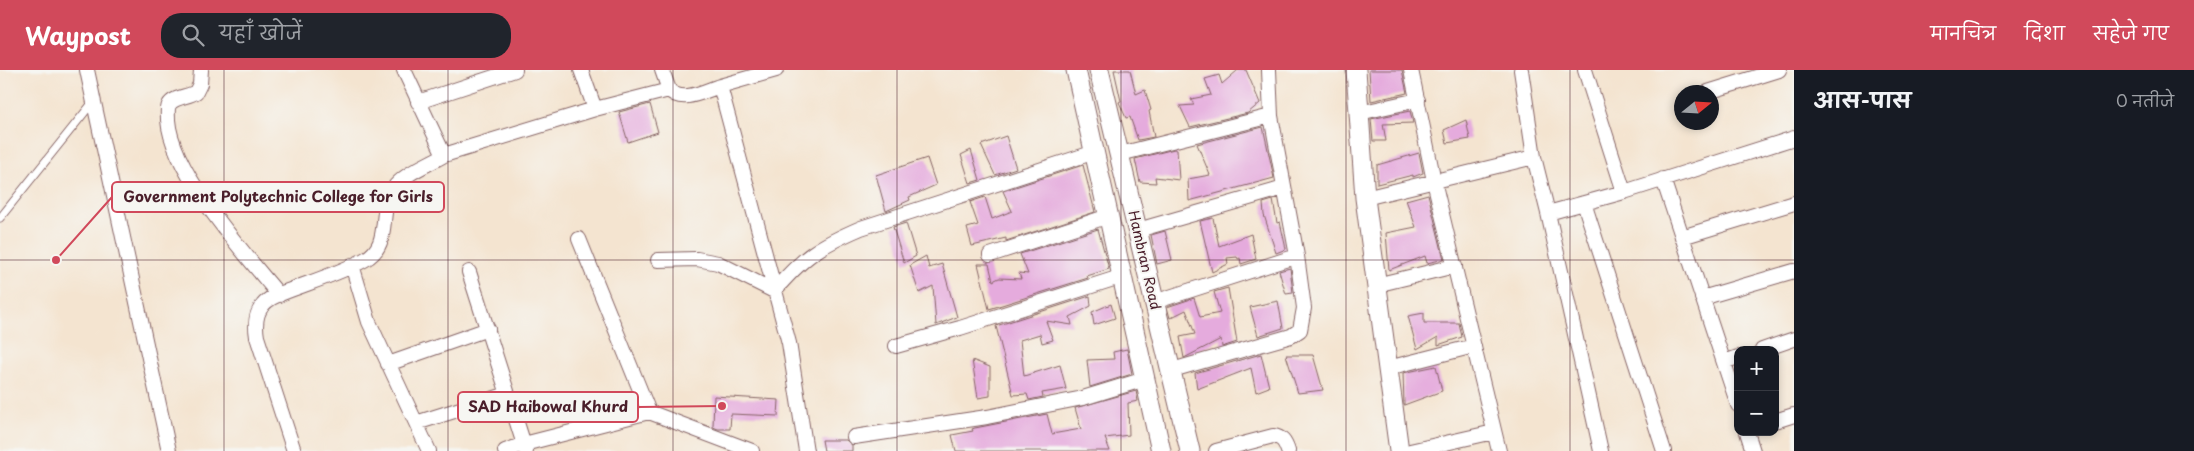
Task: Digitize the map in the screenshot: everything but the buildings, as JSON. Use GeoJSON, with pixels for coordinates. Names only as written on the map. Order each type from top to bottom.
{"type":"FeatureCollection","features":[{"type":"Feature","properties":{"kind":"main road","name":"Hambran Road"},"geometry":{"type":"LineString","coordinates":[[1076,70],[1161,451]]}},
{"type":"Feature","properties":{"kind":"main road","name":"Hambran Road"},"geometry":{"type":"LineString","coordinates":[[1100,70],[1190,451]]}},
{"type":"Feature","properties":{"kind":"main road"},"geometry":{"type":"LineString","coordinates":[[1356,70],[1365,198],[1399,451]]}},
{"type":"Feature","properties":{"kind":"street"},"geometry":{"type":"LineString","coordinates":[[87,70],[169,451]]}},
{"type":"Feature","properties":{"kind":"street"},"geometry":{"type":"LineString","coordinates":[[201,70],[200,84],[196,92],[172,101],[168,106],[168,123],[177,153],[200,192],[227,231],[279,295]]}},
{"type":"Feature","properties":{"kind":"street"},"geometry":{"type":"LineString","coordinates":[[404,70],[444,155]]}},
{"type":"Feature","properties":{"kind":"street"},"geometry":{"type":"LineString","coordinates":[[418,102],[496,73],[515,70]]}},
{"type":"Feature","properties":{"kind":"street"},"geometry":{"type":"LineString","coordinates":[[581,70],[594,109]]}},
{"type":"Feature","properties":{"kind":"street"},"geometry":{"type":"LineString","coordinates":[[662,70],[669,90],[675,96],[682,98],[757,73],[776,70]]}},
{"type":"Feature","properties":{"kind":"street"},"geometry":{"type":"LineString","coordinates":[[1172,370],[1291,336],[1300,330],[1304,308],[1297,256],[1271,116],[1269,70]]}},
{"type":"Feature","properties":{"kind":"street"},"geometry":{"type":"LineString","coordinates":[[1412,70],[1434,181],[1499,451]]}},
{"type":"Feature","properties":{"kind":"street"},"geometry":{"type":"LineString","coordinates":[[1521,70],[1534,157],[1601,451]]}},
{"type":"Feature","properties":{"kind":"street"},"geometry":{"type":"LineString","coordinates":[[1585,70],[1624,192]]}},
{"type":"Feature","properties":{"kind":"street"},"geometry":{"type":"LineString","coordinates":[[1719,89],[1779,70]]}},
{"type":"Feature","properties":{"kind":"street"},"geometry":{"type":"LineString","coordinates":[[720,86],[789,343],[806,451]]}},
{"type":"Feature","properties":{"kind":"street"},"geometry":{"type":"LineString","coordinates":[[294,451],[257,337],[255,324],[258,312],[263,304],[270,298],[352,266],[374,254],[379,247],[388,199],[392,190],[400,181],[444,155],[594,109],[669,90]]}},
{"type":"Feature","properties":{"kind":"street"},"geometry":{"type":"LineString","coordinates":[[1359,113],[1418,100]]}},
{"type":"Feature","properties":{"kind":"street"},"geometry":{"type":"LineString","coordinates":[[1120,154],[1271,116]]}},
{"type":"Feature","properties":{"kind":"street"},"geometry":{"type":"LineString","coordinates":[[1548,213],[1624,192],[1794,138]]}},
{"type":"Feature","properties":{"kind":"street"},"geometry":{"type":"LineString","coordinates":[[774,291],[808,256],[828,242],[861,228],[1095,152]]}},
{"type":"Feature","properties":{"kind":"street"},"geometry":{"type":"LineString","coordinates":[[1365,198],[1534,157]]}},
{"type":"Feature","properties":{"kind":"street"},"geometry":{"type":"LineString","coordinates":[[1663,179],[1734,393]]}},
{"type":"Feature","properties":{"kind":"street"},"geometry":{"type":"LineString","coordinates":[[1138,230],[1284,188]]}},
{"type":"Feature","properties":{"kind":"street"},"geometry":{"type":"LineString","coordinates":[[1584,203],[1664,451]]}},
{"type":"Feature","properties":{"kind":"street"},"geometry":{"type":"LineString","coordinates":[[1682,237],[1794,203]]}},
{"type":"Feature","properties":{"kind":"street"},"geometry":{"type":"LineString","coordinates":[[990,256],[1109,216]]}},
{"type":"Feature","properties":{"kind":"street"},"geometry":{"type":"LineString","coordinates":[[579,239],[649,412]]}},
{"type":"Feature","properties":{"kind":"street"},"geometry":{"type":"LineString","coordinates":[[1154,302],[1297,256]]}},
{"type":"Feature","properties":{"kind":"street"},"geometry":{"type":"LineString","coordinates":[[658,260],[696,259],[718,263],[774,291]]}},
{"type":"Feature","properties":{"kind":"street"},"geometry":{"type":"LineString","coordinates":[[352,266],[369,322],[429,451]]}},
{"type":"Feature","properties":{"kind":"street"},"geometry":{"type":"LineString","coordinates":[[1376,285],[1455,266]]}},
{"type":"Feature","properties":{"kind":"street"},"geometry":{"type":"LineString","coordinates":[[1702,298],[1794,271]]}},
{"type":"Feature","properties":{"kind":"street"},"geometry":{"type":"LineString","coordinates":[[469,272],[525,448]]}},
{"type":"Feature","properties":{"kind":"street"},"geometry":{"type":"LineString","coordinates":[[896,346],[960,328],[1122,276]]}},
{"type":"Feature","properties":{"kind":"street"},"geometry":{"type":"LineString","coordinates":[[388,364],[488,329]]}},
{"type":"Feature","properties":{"kind":"street"},"geometry":{"type":"LineString","coordinates":[[1774,346],[1794,339]]}},
{"type":"Feature","properties":{"kind":"street"},"geometry":{"type":"LineString","coordinates":[[1388,368],[1474,346]]}},
{"type":"Feature","properties":{"kind":"street"},"geometry":{"type":"LineString","coordinates":[[1724,362],[1734,359]]}},
{"type":"Feature","properties":{"kind":"street"},"geometry":{"type":"LineString","coordinates":[[854,437],[987,418],[1083,398],[1145,379]]}},
{"type":"Feature","properties":{"kind":"street"},"geometry":{"type":"LineString","coordinates":[[416,423],[508,394]]}},
{"type":"Feature","properties":{"kind":"street"},"geometry":{"type":"LineString","coordinates":[[505,451],[525,448],[649,412],[752,451]]}},
{"type":"Feature","properties":{"kind":"street"},"geometry":{"type":"LineString","coordinates":[[1779,420],[1794,415]]}},
{"type":"Feature","properties":{"kind":"street"},"geometry":{"type":"LineString","coordinates":[[1410,451],[1494,432]]}},
{"type":"Feature","properties":{"kind":"street"},"geometry":{"type":"LineString","coordinates":[[1216,451],[1272,436],[1279,437],[1288,451]]}},
{"type":"Feature","properties":{"kind":"street"},"geometry":{"type":"LineString","coordinates":[[1748,436],[1753,451]]}},
{"type":"Feature","properties":{"kind":"lane"},"geometry":{"type":"LineString","coordinates":[[0,218],[93,101]]}},
{"type":"Feature","properties":{"kind":"place","name":"Government Polytechnic College for Girls"},"geometry":{"type":"Point","coordinates":[56,260]}},
{"type":"Feature","properties":{"kind":"place","name":"SAD Haibowal Khurd"},"geometry":{"type":"Point","coordinates":[722,406]}}]}
